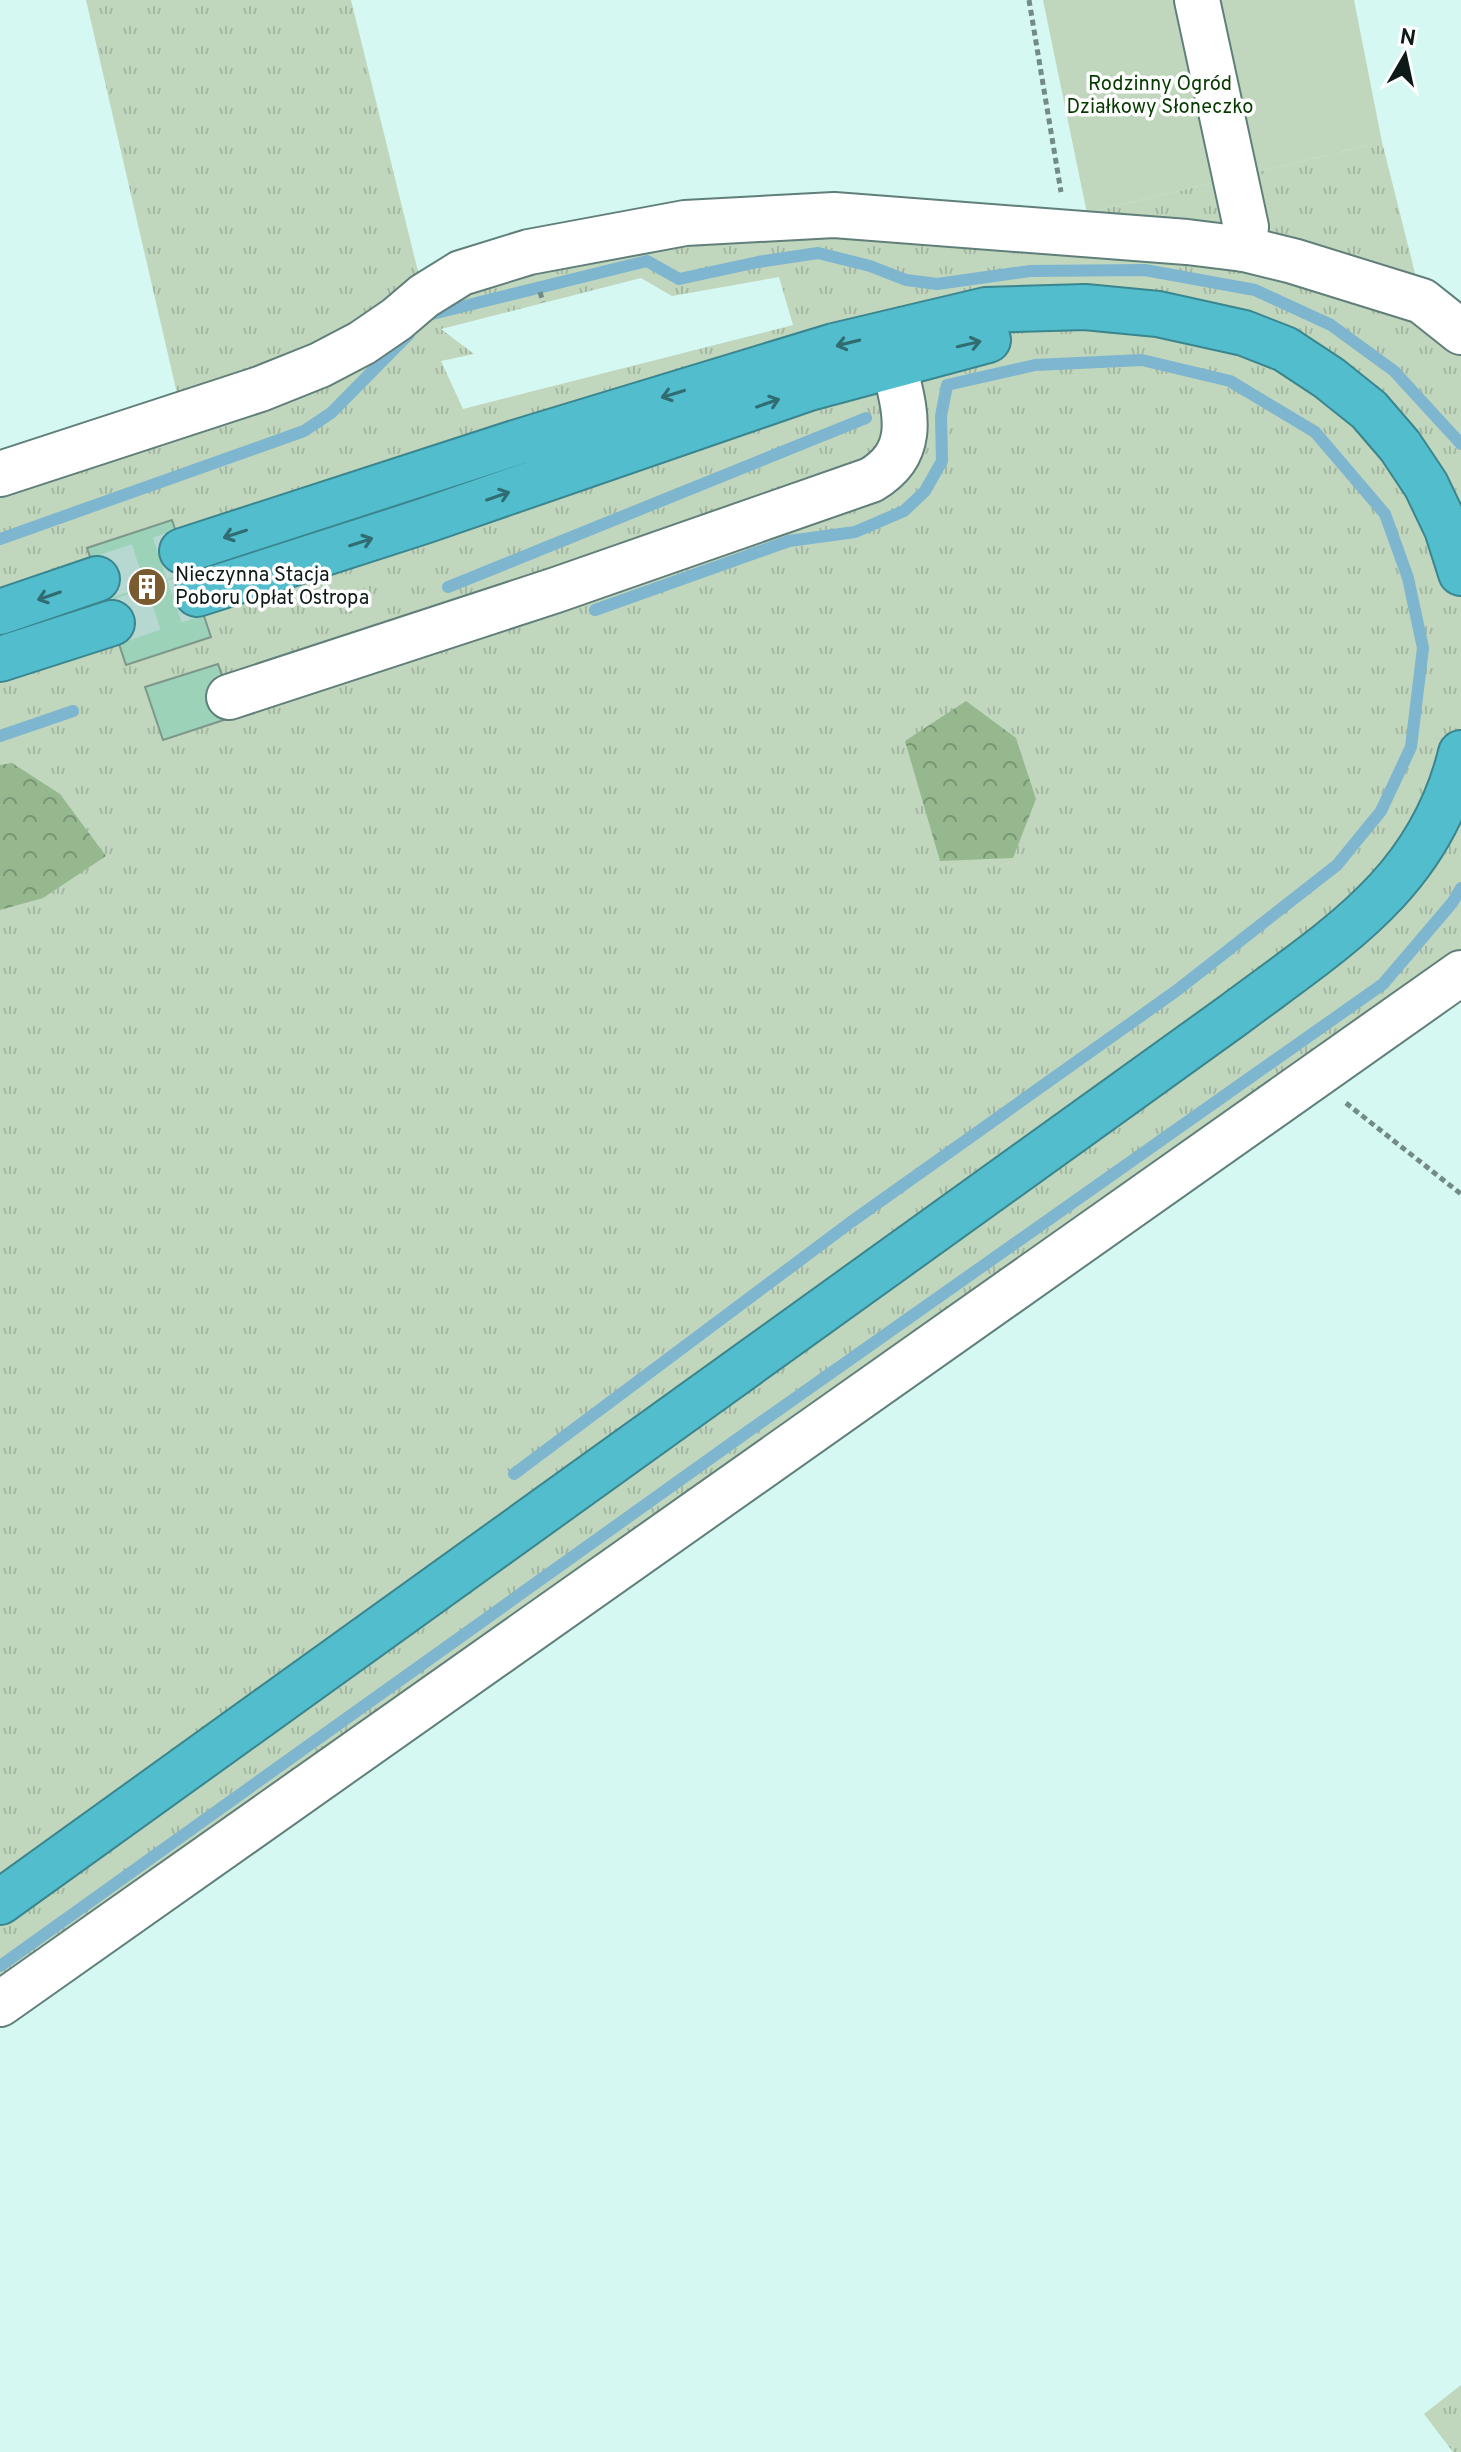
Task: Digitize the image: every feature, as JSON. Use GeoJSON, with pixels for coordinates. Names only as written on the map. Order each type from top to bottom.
{"type":"FeatureCollection","features":[{"type":"Feature","properties":{"kind":"highway"},"geometry":{"type":"LineString","coordinates":[[197,594],[424,521],[809,388],[1002,336],[1085,307]]}},
{"type":"Feature","properties":{"kind":"highway"},"geometry":{"type":"LineString","coordinates":[[182,551],[518,442],[834,346],[986,310],[1085,307],[1158,314],[1244,333],[1285,349],[1329,378],[1369,410],[1417,472],[1447,529],[1461,573]]}},
{"type":"Feature","properties":{"kind":"highway"},"geometry":{"type":"LineString","coordinates":[[0,612],[97,579]]}},
{"type":"Feature","properties":{"kind":"highway"},"geometry":{"type":"LineString","coordinates":[[0,659],[112,623]]}},
{"type":"Feature","properties":{"kind":"highway"},"geometry":{"type":"LineString","coordinates":[[0,1902],[1354,925],[1392,889],[1420,851],[1442,806],[1461,753]]}},
{"type":"Feature","properties":{"kind":"lane"},"geometry":{"type":"LineString","coordinates":[[1197,0],[1246,227],[1244,249]]}},
{"type":"Feature","properties":{"kind":"lane"},"geometry":{"type":"LineString","coordinates":[[0,474],[260,389],[320,365],[362,343],[424,296],[461,273],[529,252],[685,223],[834,215],[1244,249],[1422,301],[1461,332]]}},
{"type":"Feature","properties":{"kind":"lane"},"geometry":{"type":"LineString","coordinates":[[229,697],[556,590],[871,480],[897,460],[904,438],[905,415],[894,364]]}},
{"type":"Feature","properties":{"kind":"lane"},"geometry":{"type":"LineString","coordinates":[[0,2004],[1461,973]]}},
{"type":"Feature","properties":{"kind":"path"},"geometry":{"type":"LineString","coordinates":[[1029,0],[1068,235]]}},
{"type":"Feature","properties":{"kind":"path"},"geometry":{"type":"LineString","coordinates":[[540,291],[543,302]]}},
{"type":"Feature","properties":{"kind":"path"},"geometry":{"type":"LineString","coordinates":[[1314,1077],[1461,1194]]}},
{"type":"Feature","properties":{"kind":"green space"},"geometry":{"type":"Polygon","coordinates":[[[86,0],[351,0],[424,296],[529,252],[1087,213],[1382,142],[1422,301],[1461,332],[1461,973],[0,2004],[0,474],[182,415],[86,0]],[[779,277],[672,296],[641,278],[441,329],[474,354],[441,361],[463,409],[793,325],[779,277]]]}},
{"type":"Feature","properties":{"kind":"green space","name":"Rodzinny Ogród Działkowy Słoneczko"},"geometry":{"type":"Polygon","coordinates":[[[1043,0],[1354,0],[1382,142],[1087,213],[1043,0]]]}},
{"type":"Feature","properties":{"kind":"green space"},"geometry":{"type":"Polygon","coordinates":[[[966,701],[1016,738],[1036,799],[1013,858],[940,861],[905,741],[966,701]]]}},
{"type":"Feature","properties":{"kind":"green space"},"geometry":{"type":"Polygon","coordinates":[[[12,763],[60,794],[106,856],[43,898],[0,910],[0,765],[12,763]]]}},
{"type":"Feature","properties":{"kind":"green space"},"geometry":{"type":"Polygon","coordinates":[[[1461,2385],[1461,2452],[1453,2452],[1424,2414],[1461,2385]]]}},
{"type":"Feature","properties":{"kind":"building","name":"Nieczynna Stacja Poboru Opłat Ostropa"},"geometry":{"type":"Polygon","coordinates":[[[172,520],[211,637],[126,665],[87,548],[172,520]]]}},
{"type":"Feature","properties":{"kind":"building"},"geometry":{"type":"Polygon","coordinates":[[[218,664],[236,716],[163,740],[145,687],[218,664]]]}},
{"type":"Feature","properties":{"kind":"waterway"},"geometry":{"type":"LineString","coordinates":[[425,318],[647,261],[679,279],[818,253],[870,266],[906,280],[937,284],[1030,271],[1145,270],[1255,290],[1331,325],[1394,371],[1461,444]]}},
{"type":"Feature","properties":{"kind":"waterway"},"geometry":{"type":"LineString","coordinates":[[0,539],[304,431],[331,413],[409,334]]}},
{"type":"Feature","properties":{"kind":"waterway"},"geometry":{"type":"LineString","coordinates":[[514,1474],[851,1222],[1176,991],[1337,865],[1381,811],[1411,747],[1423,648],[1408,578],[1385,514],[1315,432],[1230,381],[1142,360],[1035,365],[947,385],[941,416],[942,461],[925,491],[904,511],[855,532],[789,541],[595,610]]}},
{"type":"Feature","properties":{"kind":"waterway"},"geometry":{"type":"LineString","coordinates":[[448,587],[866,418]]}},
{"type":"Feature","properties":{"kind":"waterway"},"geometry":{"type":"LineString","coordinates":[[0,736],[73,711]]}},
{"type":"Feature","properties":{"kind":"waterway"},"geometry":{"type":"LineString","coordinates":[[0,1966],[750,1430],[1383,984],[1452,903],[1461,888]]}},
{"type":"Feature","properties":{"kind":"tunnel"},"geometry":{"type":"LineString","coordinates":[[97,579],[182,551]]}},
{"type":"Feature","properties":{"kind":"tunnel"},"geometry":{"type":"LineString","coordinates":[[112,623],[197,594]]}},
{"type":"Feature","properties":{"kind":"place","name":"Nieczynna Stacja Poboru Opłat Ostropa"},"geometry":{"type":"Point","coordinates":[147,587]}}]}
